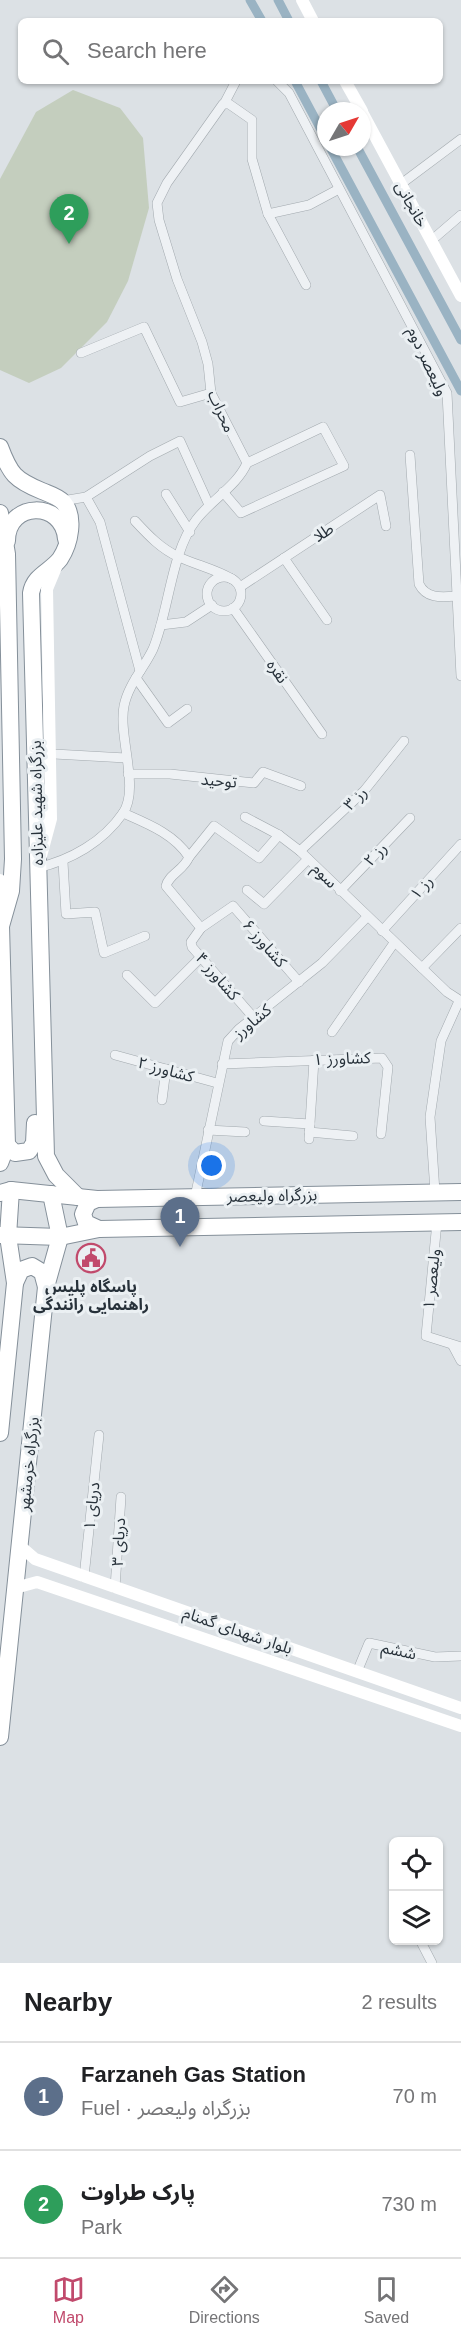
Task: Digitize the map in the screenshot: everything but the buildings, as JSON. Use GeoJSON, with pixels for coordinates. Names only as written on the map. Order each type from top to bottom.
{"type":"FeatureCollection","features":[{"type":"Feature","properties":{"kind":"highway"},"geometry":{"type":"LineString","coordinates":[[0,447],[16,479],[62,501],[70,519],[64,550]]}},
{"type":"Feature","properties":{"kind":"highway"},"geometry":{"type":"LineString","coordinates":[[7,554],[7,535],[11,523],[20,515],[31,510],[45,511],[57,519],[64,531],[64,550]]}},
{"type":"Feature","properties":{"kind":"highway","name":"بزرگراه شهید علیزاده"},"geometry":{"type":"LineString","coordinates":[[0,513],[7,554],[13,865],[9,901],[1,926],[7,1145],[0,1163]]}},
{"type":"Feature","properties":{"kind":"highway","name":"بزرگراه شهید علیزاده"},"geometry":{"type":"LineString","coordinates":[[64,550],[55,564],[38,577],[31,593],[46,1156],[56,1175],[78,1197]]}},
{"type":"Feature","properties":{"kind":"highway"},"geometry":{"type":"LineString","coordinates":[[7,1145],[13,1152],[20,1154],[29,1151],[33,1145],[37,1090],[43,1075]]}},
{"type":"Feature","properties":{"kind":"highway","name":"بزرگراه ولیعصر"},"geometry":{"type":"LineString","coordinates":[[5,1191],[97,1199],[461,1192]]}},
{"type":"Feature","properties":{"kind":"highway","name":"بزرگراه خرمشهر"},"geometry":{"type":"LineString","coordinates":[[0,1433],[15,1283],[4,1235],[5,1191]]}},
{"type":"Feature","properties":{"kind":"highway","name":"بزرگراه خرمشهر"},"geometry":{"type":"LineString","coordinates":[[0,1737],[46,1287],[60,1237],[51,1194]]}},
{"type":"Feature","properties":{"kind":"highway"},"geometry":{"type":"LineString","coordinates":[[97,1199],[86,1204],[83,1214],[86,1223],[99,1229]]}},
{"type":"Feature","properties":{"kind":"highway","name":"بزرگراه ولیعصر"},"geometry":{"type":"LineString","coordinates":[[4,1235],[60,1237],[99,1229],[461,1222]]}},
{"type":"Feature","properties":{"kind":"highway"},"geometry":{"type":"LineString","coordinates":[[15,1283],[21,1270],[32,1266],[42,1272],[46,1287]]}},
{"type":"Feature","properties":{"kind":"highway"},"geometry":{"type":"LineString","coordinates":[[0,1267],[13,1306]]}},
{"type":"Feature","properties":{"kind":"main road"},"geometry":{"type":"LineString","coordinates":[[302,0],[311,18]]}},
{"type":"Feature","properties":{"kind":"main road","name":"خانجانی"},"geometry":{"type":"LineString","coordinates":[[347,84],[357,102]]}},
{"type":"Feature","properties":{"kind":"main road","name":"خانجانی"},"geometry":{"type":"LineString","coordinates":[[371,128],[461,296]]}},
{"type":"Feature","properties":{"kind":"main road"},"geometry":{"type":"LineString","coordinates":[[0,880],[1,926]]}},
{"type":"Feature","properties":{"kind":"main road","name":"بلوار شهدای گمنام"},"geometry":{"type":"LineString","coordinates":[[20,1546],[35,1559],[461,1708]]}},
{"type":"Feature","properties":{"kind":"main road"},"geometry":{"type":"LineString","coordinates":[[34,1581],[28,1578],[25,1570],[28,1562],[35,1559]]}},
{"type":"Feature","properties":{"kind":"main road"},"geometry":{"type":"LineString","coordinates":[[15,1588],[34,1581]]}},
{"type":"Feature","properties":{"kind":"main road","name":"بلوار شهدای گمنام"},"geometry":{"type":"LineString","coordinates":[[34,1581],[461,1726]]}},
{"type":"Feature","properties":{"kind":"main road"},"geometry":{"type":"LineString","coordinates":[[351,1688],[357,1672]]}},
{"type":"Feature","properties":{"kind":"street"},"geometry":{"type":"LineString","coordinates":[[234,84],[224,104],[230,104],[252,120],[252,159],[268,214],[306,285]]}},
{"type":"Feature","properties":{"kind":"street","name":"ولیعصر دوم"},"geometry":{"type":"LineString","coordinates":[[280,84],[289,93],[447,393],[459,596],[461,676]]}},
{"type":"Feature","properties":{"kind":"street","name":"محراب"},"geometry":{"type":"LineString","coordinates":[[224,104],[167,183],[158,203],[159,220],[177,279],[202,342],[208,364],[211,393],[247,463]]}},
{"type":"Feature","properties":{"kind":"street"},"geometry":{"type":"LineString","coordinates":[[401,184],[461,139]]}},
{"type":"Feature","properties":{"kind":"street"},"geometry":{"type":"LineString","coordinates":[[268,214],[309,205],[339,189]]}},
{"type":"Feature","properties":{"kind":"street"},"geometry":{"type":"LineString","coordinates":[[432,240],[461,215]]}},
{"type":"Feature","properties":{"kind":"street"},"geometry":{"type":"LineString","coordinates":[[81,352],[144,327],[180,402],[211,393]]}},
{"type":"Feature","properties":{"kind":"street"},"geometry":{"type":"LineString","coordinates":[[38,868],[63,862],[99,838],[123,813],[130,801],[122,733],[124,704],[152,650],[179,557],[194,521],[209,505],[244,471],[247,463],[323,427],[344,466],[241,513],[223,492]]}},
{"type":"Feature","properties":{"kind":"street"},"geometry":{"type":"LineString","coordinates":[[62,501],[86,497],[150,456],[180,441],[209,505]]}},
{"type":"Feature","properties":{"kind":"street"},"geometry":{"type":"LineString","coordinates":[[410,455],[419,584],[423,592],[438,598],[459,596]]}},
{"type":"Feature","properties":{"kind":"street"},"geometry":{"type":"LineString","coordinates":[[166,494],[190,532]]}},
{"type":"Feature","properties":{"kind":"street","name":"طلا"},"geometry":{"type":"LineString","coordinates":[[240,587],[380,495],[386,526]]}},
{"type":"Feature","properties":{"kind":"street"},"geometry":{"type":"LineString","coordinates":[[86,497],[100,522],[138,675],[168,723],[187,709]]}},
{"type":"Feature","properties":{"kind":"street"},"geometry":{"type":"LineString","coordinates":[[135,521],[156,544],[179,557],[220,572],[232,579],[240,587],[239,601],[233,608],[222,610],[212,605],[208,597],[211,584],[220,577],[232,579]]}},
{"type":"Feature","properties":{"kind":"street"},"geometry":{"type":"LineString","coordinates":[[284,558],[327,620]]}},
{"type":"Feature","properties":{"kind":"street"},"geometry":{"type":"LineString","coordinates":[[160,625],[186,622],[212,605]]}},
{"type":"Feature","properties":{"kind":"street","name":"نقره"},"geometry":{"type":"LineString","coordinates":[[233,608],[322,734]]}},
{"type":"Feature","properties":{"kind":"street","name":"رز ۳"},"geometry":{"type":"LineString","coordinates":[[300,851],[364,790],[404,741]]}},
{"type":"Feature","properties":{"kind":"street"},"geometry":{"type":"LineString","coordinates":[[54,754],[126,758]]}},
{"type":"Feature","properties":{"kind":"street","name":"توحید"},"geometry":{"type":"LineString","coordinates":[[128,774],[170,774],[254,783],[263,772],[301,786]]}},
{"type":"Feature","properties":{"kind":"street"},"geometry":{"type":"LineString","coordinates":[[123,813],[153,826],[175,841],[189,857],[214,826],[259,858],[279,835]]}},
{"type":"Feature","properties":{"kind":"street","name":"سوم"},"geometry":{"type":"LineString","coordinates":[[245,817],[279,835],[300,851],[394,943],[460,1001]]}},
{"type":"Feature","properties":{"kind":"street","name":"رز ۲"},"geometry":{"type":"LineString","coordinates":[[340,891],[410,818]]}},
{"type":"Feature","properties":{"kind":"street","name":"رز ۱"},"geometry":{"type":"LineString","coordinates":[[382,931],[461,844]]}},
{"type":"Feature","properties":{"kind":"street"},"geometry":{"type":"LineString","coordinates":[[453,853],[461,860]]}},
{"type":"Feature","properties":{"kind":"street","name":"کشاورز ۴"},"geometry":{"type":"LineString","coordinates":[[189,857],[185,866],[167,881],[166,886],[201,928],[191,942],[201,957],[254,1018]]}},
{"type":"Feature","properties":{"kind":"street"},"geometry":{"type":"LineString","coordinates":[[247,890],[264,904],[308,859]]}},
{"type":"Feature","properties":{"kind":"street"},"geometry":{"type":"LineString","coordinates":[[63,862],[66,914],[95,912],[104,953],[145,936]]}},
{"type":"Feature","properties":{"kind":"street","name":"کشاورز ۶"},"geometry":{"type":"LineString","coordinates":[[201,928],[234,906],[298,982]]}},
{"type":"Feature","properties":{"kind":"street","name":"کشاورز"},"geometry":{"type":"LineString","coordinates":[[195,1197],[228,1041],[239,1029],[322,963],[367,917]]}},
{"type":"Feature","properties":{"kind":"street"},"geometry":{"type":"LineString","coordinates":[[422,968],[461,928]]}},
{"type":"Feature","properties":{"kind":"street"},"geometry":{"type":"LineString","coordinates":[[332,1032],[394,943]]}},
{"type":"Feature","properties":{"kind":"street"},"geometry":{"type":"LineString","coordinates":[[127,975],[155,1003],[201,957]]}},
{"type":"Feature","properties":{"kind":"street"},"geometry":{"type":"LineString","coordinates":[[435,1192],[430,1118],[441,1041],[460,1001]]}},
{"type":"Feature","properties":{"kind":"street","name":"کشاورز ۲"},"geometry":{"type":"LineString","coordinates":[[115,1055],[218,1083]]}},
{"type":"Feature","properties":{"kind":"street","name":"کشاورز ۱"},"geometry":{"type":"LineString","coordinates":[[222,1064],[376,1057],[387,1062],[381,1134]]}},
{"type":"Feature","properties":{"kind":"street"},"geometry":{"type":"LineString","coordinates":[[309,1131],[314,1059]]}},
{"type":"Feature","properties":{"kind":"street"},"geometry":{"type":"LineString","coordinates":[[162,1100],[166,1069]]}},
{"type":"Feature","properties":{"kind":"street"},"geometry":{"type":"LineString","coordinates":[[264,1121],[309,1131],[352,1136]]}},
{"type":"Feature","properties":{"kind":"street"},"geometry":{"type":"LineString","coordinates":[[208,1130],[245,1132]]}},
{"type":"Feature","properties":{"kind":"street","name":"ولیعصر ۱"},"geometry":{"type":"LineString","coordinates":[[437,1222],[426,1336],[457,1346]]}},
{"type":"Feature","properties":{"kind":"street"},"geometry":{"type":"LineString","coordinates":[[457,1346],[461,1361]]}},
{"type":"Feature","properties":{"kind":"street","name":"دریای ۱"},"geometry":{"type":"LineString","coordinates":[[84,1576],[99,1435]]}},
{"type":"Feature","properties":{"kind":"street","name":"دریای ۳"},"geometry":{"type":"LineString","coordinates":[[115,1588],[121,1497]]}},
{"type":"Feature","properties":{"kind":"street","name":"ششم"},"geometry":{"type":"LineString","coordinates":[[357,1672],[369,1643],[435,1657],[461,1656]]}},
{"type":"Feature","properties":{"kind":"street"},"geometry":{"type":"LineString","coordinates":[[422,1945],[432,1963]]}},
{"type":"Feature","properties":{"kind":"green space"},"geometry":{"type":"Polygon","coordinates":[[[73,90],[120,108],[143,138],[149,208],[128,281],[107,322],[61,368],[29,383],[0,370],[0,179],[36,112],[73,90]]]}},
{"type":"Feature","properties":{"kind":"waterway"},"geometry":{"type":"LineString","coordinates":[[250,0],[260,18]]}},
{"type":"Feature","properties":{"kind":"waterway"},"geometry":{"type":"LineString","coordinates":[[278,0],[287,18]]}},
{"type":"Feature","properties":{"kind":"waterway"},"geometry":{"type":"LineString","coordinates":[[297,84],[317,122]]}},
{"type":"Feature","properties":{"kind":"waterway"},"geometry":{"type":"LineString","coordinates":[[323,84],[332,102]]}},
{"type":"Feature","properties":{"kind":"waterway"},"geometry":{"type":"LineString","coordinates":[[335,156],[461,391]]}},
{"type":"Feature","properties":{"kind":"waterway"},"geometry":{"type":"LineString","coordinates":[[362,156],[461,340]]}},
{"type":"Feature","properties":{"kind":"place","name":"پارک طراوت"},"geometry":{"type":"Point","coordinates":[69,244]}},
{"type":"Feature","properties":{"kind":"place","name":"Farzaneh Gas Station"},"geometry":{"type":"Point","coordinates":[180,1247]}},
{"type":"Feature","properties":{"kind":"place","name":"پاسگاه پلیس راهنمایی رانندگی"},"geometry":{"type":"Point","coordinates":[91,1258]}}]}
